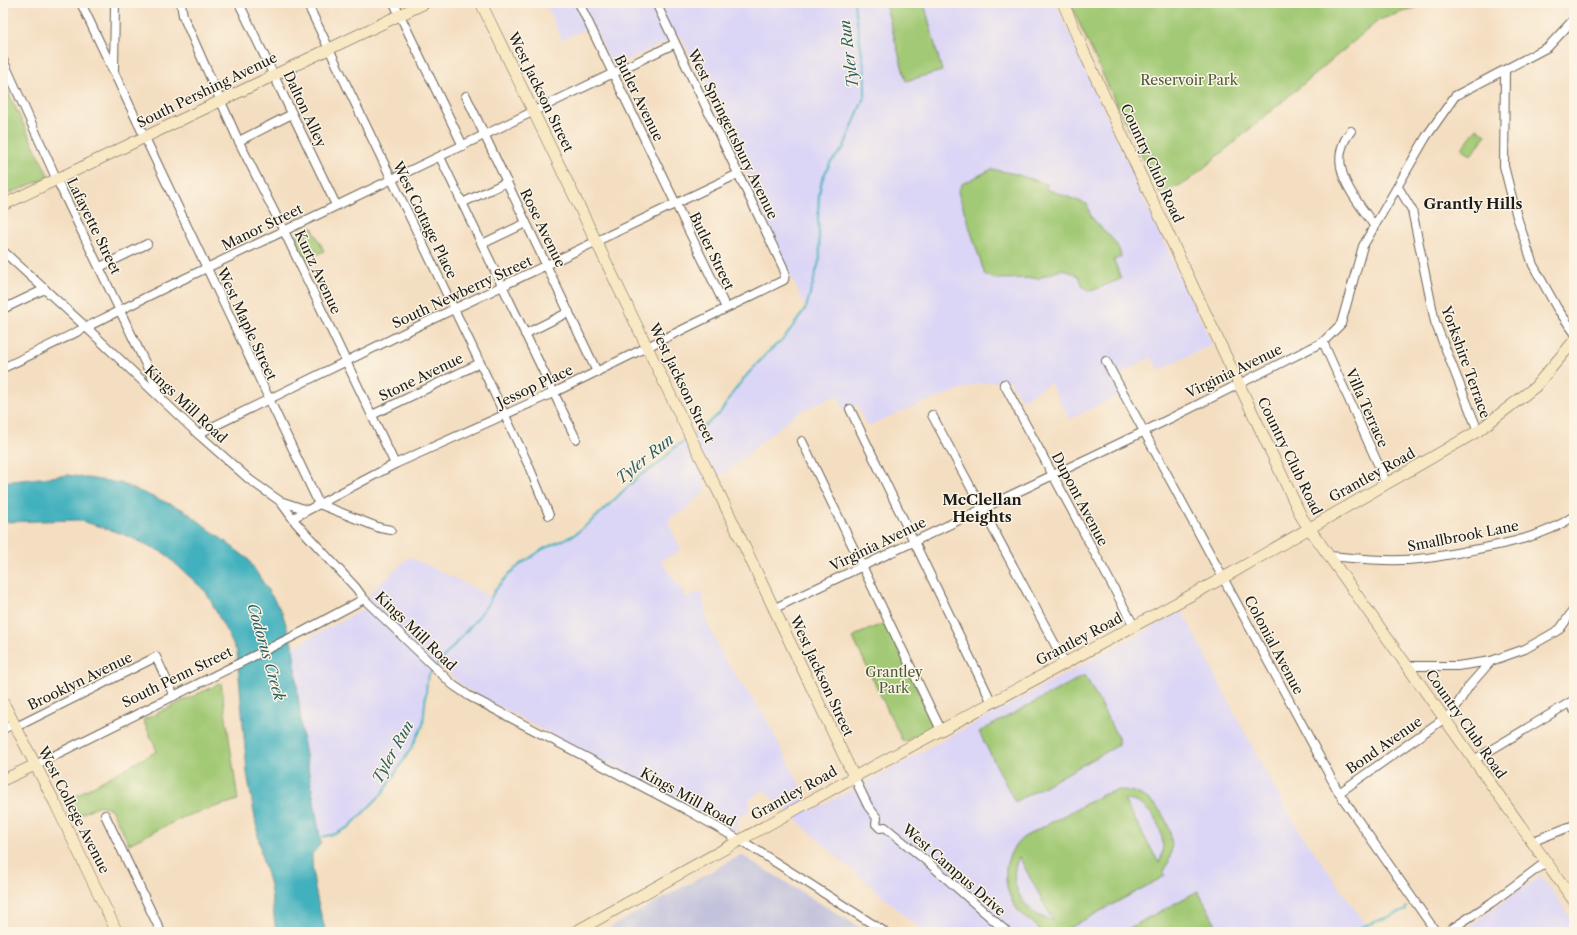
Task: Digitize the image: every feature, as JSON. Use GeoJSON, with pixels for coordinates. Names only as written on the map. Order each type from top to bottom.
{"type":"FeatureCollection","features":[{"type":"Feature","properties":{"kind":"street","name":"West Maple Street"},"geometry":{"type":"LineString","coordinates":[[80,3],[319,504]]}},
{"type":"Feature","properties":{"kind":"street"},"geometry":{"type":"LineString","coordinates":[[114,73],[115,3]]}},
{"type":"Feature","properties":{"kind":"street","name":"Kurtz Avenue"},"geometry":{"type":"LineString","coordinates":[[181,3],[183,16],[239,141],[284,231],[395,464]]}},
{"type":"Feature","properties":{"kind":"street","name":"Dalton Alley"},"geometry":{"type":"LineString","coordinates":[[239,3],[336,205]]}},
{"type":"Feature","properties":{"kind":"street","name":"West Cottage Place"},"geometry":{"type":"LineString","coordinates":[[307,3],[528,464],[549,515]]}},
{"type":"Feature","properties":{"kind":"street"},"geometry":{"type":"LineString","coordinates":[[394,3],[463,146]]}},
{"type":"Feature","properties":{"kind":"street","name":"South Pershing Avenue"},"geometry":{"type":"LineString","coordinates":[[3,205],[425,3]]}},
{"type":"Feature","properties":{"kind":"street","name":"West Jackson Street"},"geometry":{"type":"LineString","coordinates":[[481,3],[687,430],[719,493],[854,777]]}},
{"type":"Feature","properties":{"kind":"street","name":"Butler Avenue"},"geometry":{"type":"LineString","coordinates":[[579,3],[676,204]]}},
{"type":"Feature","properties":{"kind":"street","name":"West Springettsbury Avenue"},"geometry":{"type":"LineString","coordinates":[[656,3],[674,44],[783,267],[785,277]]}},
{"type":"Feature","properties":{"kind":"street","name":"Country Club Road"},"geometry":{"type":"LineString","coordinates":[[1063,3],[1096,80],[1302,518],[1574,901]]}},
{"type":"Feature","properties":{"kind":"street","name":"Virginia Avenue"},"geometry":{"type":"LineString","coordinates":[[773,609],[1052,474],[1143,432],[1323,342],[1342,324],[1362,246],[1375,227],[1426,137],[1455,96],[1548,47],[1574,19]]}},
{"type":"Feature","properties":{"kind":"street","name":"Manor Street"},"geometry":{"type":"LineString","coordinates":[[3,368],[336,205],[392,180],[674,44]]}},
{"type":"Feature","properties":{"kind":"street","name":"Lafayette Street"},"geometry":{"type":"LineString","coordinates":[[3,60],[57,180],[100,266],[164,402]]}},
{"type":"Feature","properties":{"kind":"street"},"geometry":{"type":"LineString","coordinates":[[1505,70],[1504,166],[1517,217],[1533,265],[1557,308],[1574,332]]}},
{"type":"Feature","properties":{"kind":"street","name":"Rose Avenue"},"geometry":{"type":"LineString","coordinates":[[466,96],[597,372]]}},
{"type":"Feature","properties":{"kind":"street"},"geometry":{"type":"LineString","coordinates":[[239,141],[292,114]]}},
{"type":"Feature","properties":{"kind":"street"},"geometry":{"type":"LineString","coordinates":[[1350,131],[1345,137],[1340,152],[1343,179],[1375,227]]}},
{"type":"Feature","properties":{"kind":"street"},"geometry":{"type":"LineString","coordinates":[[440,157],[576,439]]}},
{"type":"Feature","properties":{"kind":"street","name":"South Newberry Street"},"geometry":{"type":"LineString","coordinates":[[198,434],[738,174]]}},
{"type":"Feature","properties":{"kind":"street"},"geometry":{"type":"LineString","coordinates":[[462,203],[506,182]]}},
{"type":"Feature","properties":{"kind":"street","name":"Yorkshire Terrace"},"geometry":{"type":"LineString","coordinates":[[1398,187],[1412,210],[1435,322],[1478,431]]}},
{"type":"Feature","properties":{"kind":"street","name":"Butler Street"},"geometry":{"type":"LineString","coordinates":[[676,204],[726,308]]}},
{"type":"Feature","properties":{"kind":"street"},"geometry":{"type":"LineString","coordinates":[[482,244],[526,223]]}},
{"type":"Feature","properties":{"kind":"street"},"geometry":{"type":"LineString","coordinates":[[100,266],[147,244]]}},
{"type":"Feature","properties":{"kind":"street","name":"Kings Mill Road"},"geometry":{"type":"LineString","coordinates":[[3,251],[87,328],[198,434],[250,480],[280,501],[364,599],[453,685],[469,696],[673,802],[740,841],[885,932]]}},
{"type":"Feature","properties":{"kind":"street","name":"Jessop Place"},"geometry":{"type":"LineString","coordinates":[[293,518],[395,464],[597,372],[780,283],[785,277]]}},
{"type":"Feature","properties":{"kind":"street"},"geometry":{"type":"LineString","coordinates":[[3,309],[45,289]]}},
{"type":"Feature","properties":{"kind":"street"},"geometry":{"type":"LineString","coordinates":[[525,334],[569,312]]}},
{"type":"Feature","properties":{"kind":"street","name":"Grantley Road"},"geometry":{"type":"LineString","coordinates":[[575,932],[854,777],[1223,578],[1478,431],[1535,387],[1574,341]]}},
{"type":"Feature","properties":{"kind":"street","name":"Villa Terrace"},"geometry":{"type":"LineString","coordinates":[[1323,342],[1387,484]]}},
{"type":"Feature","properties":{"kind":"street","name":"Colonial Avenue"},"geometry":{"type":"LineString","coordinates":[[1106,361],[1339,793],[1436,932]]}},
{"type":"Feature","properties":{"kind":"street","name":"Stone Avenue"},"geometry":{"type":"LineString","coordinates":[[372,415],[480,363]]}},
{"type":"Feature","properties":{"kind":"street","name":"Dupont Avenue"},"geometry":{"type":"LineString","coordinates":[[1004,384],[1134,626]]}},
{"type":"Feature","properties":{"kind":"street"},"geometry":{"type":"LineString","coordinates":[[850,409],[992,703]]}},
{"type":"Feature","properties":{"kind":"street"},"geometry":{"type":"LineString","coordinates":[[932,414],[1066,663]]}},
{"type":"Feature","properties":{"kind":"street"},"geometry":{"type":"LineString","coordinates":[[802,441],[941,730]]}},
{"type":"Feature","properties":{"kind":"street"},"geometry":{"type":"LineString","coordinates":[[280,501],[307,510]]}},
{"type":"Feature","properties":{"kind":"street"},"geometry":{"type":"LineString","coordinates":[[319,504],[380,528],[391,530]]}},
{"type":"Feature","properties":{"kind":"street","name":"Smallbrook Lane"},"geometry":{"type":"LineString","coordinates":[[1329,556],[1402,560],[1434,557],[1491,546],[1538,534],[1574,516]]}},
{"type":"Feature","properties":{"kind":"street","name":"South Penn Street"},"geometry":{"type":"LineString","coordinates":[[3,780],[304,631],[364,599]]}},
{"type":"Feature","properties":{"kind":"street"},"geometry":{"type":"LineString","coordinates":[[1406,666],[1457,666],[1491,661],[1525,649],[1560,629],[1574,609]]}},
{"type":"Feature","properties":{"kind":"street","name":"Brooklyn Avenue"},"geometry":{"type":"LineString","coordinates":[[3,729],[15,725],[156,657],[174,696]]}},
{"type":"Feature","properties":{"kind":"street","name":"Bond Avenue"},"geometry":{"type":"LineString","coordinates":[[1339,793],[1452,713],[1469,686],[1491,661]]}},
{"type":"Feature","properties":{"kind":"street","name":"West College Avenue"},"geometry":{"type":"LineString","coordinates":[[3,702],[118,932]]}},
{"type":"Feature","properties":{"kind":"street"},"geometry":{"type":"LineString","coordinates":[[1474,760],[1572,704]]}},
{"type":"Feature","properties":{"kind":"street","name":"West Campus Drive"},"geometry":{"type":"LineString","coordinates":[[854,777],[868,806],[876,818],[881,818],[885,822],[885,827],[936,868],[1007,932]]}},
{"type":"Feature","properties":{"kind":"street"},"geometry":{"type":"LineString","coordinates":[[105,814],[161,932]]}},
{"type":"Feature","properties":{"kind":"street"},"geometry":{"type":"LineString","coordinates":[[1531,842],[1574,825]]}},
{"type":"Feature","properties":{"kind":"street"},"geometry":{"type":"LineString","coordinates":[[1447,932],[1491,903],[1546,862]]}},
{"type":"Feature","properties":{"kind":"shaded area"},"geometry":{"type":"Polygon","coordinates":[[[555,3],[1056,3],[1140,191],[1212,344],[1159,370],[1151,357],[1115,377],[1123,393],[1070,419],[1050,383],[1021,400],[1010,380],[977,384],[922,403],[867,426],[857,405],[845,412],[837,395],[797,413],[729,471],[703,482],[706,490],[684,511],[671,517],[668,522],[681,550],[661,561],[687,598],[702,591],[707,623],[725,660],[764,715],[813,811],[1182,611],[1266,773],[1299,830],[1371,932],[924,932],[844,863],[764,790],[749,799],[750,809],[740,817],[738,821],[738,828],[732,831],[467,689],[439,663],[429,675],[427,681],[423,725],[382,794],[352,825],[335,834],[320,837],[302,732],[293,647],[366,608],[370,593],[409,557],[491,597],[495,590],[510,573],[521,564],[543,549],[574,535],[595,518],[639,476],[657,465],[675,447],[720,413],[746,376],[767,353],[785,337],[806,308],[747,182],[748,177],[680,35],[614,66],[611,63],[592,25],[562,40],[547,7],[555,3]]]}},
{"type":"Feature","properties":{"kind":"shaded area"},"geometry":{"type":"Polygon","coordinates":[[[741,855],[867,932],[602,932],[741,855]]]}},
{"type":"Feature","properties":{"kind":"shaded area"},"geometry":{"type":"Polygon","coordinates":[[[1539,876],[1542,877],[1574,922],[1574,932],[1462,932],[1539,876]]]}},
{"type":"Feature","properties":{"kind":"green space"},"geometry":{"type":"Polygon","coordinates":[[[885,3],[924,3],[942,71],[906,81],[885,3]]]}},
{"type":"Feature","properties":{"kind":"green space","name":"Reservoir Park"},"geometry":{"type":"Polygon","coordinates":[[[1070,3],[1428,3],[1379,20],[1187,182],[1160,194],[1070,3]]]}},
{"type":"Feature","properties":{"kind":"green space"},"geometry":{"type":"Polygon","coordinates":[[[3,82],[49,177],[3,196],[3,82]]]}},
{"type":"Feature","properties":{"kind":"green space"},"geometry":{"type":"Polygon","coordinates":[[[1477,128],[1486,135],[1471,155],[1462,148],[1477,128]]]}},
{"type":"Feature","properties":{"kind":"green space"},"geometry":{"type":"Polygon","coordinates":[[[992,169],[1015,174],[1047,184],[1046,189],[1087,204],[1091,216],[1113,240],[1120,251],[1121,257],[1114,260],[1121,279],[1091,291],[1083,287],[1079,276],[1063,269],[1039,278],[995,279],[985,275],[958,192],[962,184],[992,169]]]}},
{"type":"Feature","properties":{"kind":"green space"},"geometry":{"type":"Polygon","coordinates":[[[312,227],[324,251],[304,260],[293,237],[312,227]]]}},
{"type":"Feature","properties":{"kind":"green space","name":"Grantley Park"},"geometry":{"type":"Polygon","coordinates":[[[882,624],[887,625],[935,726],[905,741],[902,740],[853,638],[856,635],[882,624]]]}},
{"type":"Feature","properties":{"kind":"green space"},"geometry":{"type":"Polygon","coordinates":[[[1085,675],[1118,738],[1117,746],[1015,802],[979,732],[1085,675]]]}},
{"type":"Feature","properties":{"kind":"green space"},"geometry":{"type":"Polygon","coordinates":[[[221,683],[238,800],[186,816],[129,844],[111,809],[99,805],[72,819],[64,802],[157,751],[143,720],[221,683]]]}},
{"type":"Feature","properties":{"kind":"green space"},"geometry":{"type":"Polygon","coordinates":[[[1119,790],[1134,792],[1146,798],[1157,807],[1165,819],[1170,832],[1172,846],[1169,860],[1163,873],[1165,876],[1062,932],[1041,932],[1021,914],[1014,905],[1010,895],[1006,874],[1010,854],[1024,837],[1102,795],[1119,790]],[[1124,800],[1159,863],[1163,843],[1157,822],[1151,813],[1143,806],[1134,801],[1124,800]],[[1019,857],[1015,867],[1014,877],[1020,897],[1034,912],[1053,920],[1019,857]]]}},
{"type":"Feature","properties":{"kind":"green space"},"geometry":{"type":"Polygon","coordinates":[[[1198,891],[1220,932],[1122,932],[1196,892],[1198,891]]]}},
{"type":"Feature","properties":{"kind":"water","name":"Codorus Creek"},"geometry":{"type":"Polygon","coordinates":[[[68,475],[120,483],[184,510],[248,559],[282,612],[293,647],[302,732],[321,843],[312,854],[312,864],[320,913],[326,932],[276,932],[270,885],[262,858],[247,773],[237,652],[206,592],[164,553],[123,534],[79,520],[3,522],[3,482],[68,475]]]}},
{"type":"Feature","properties":{"kind":"waterway","name":"Tyler Run"},"geometry":{"type":"LineString","coordinates":[[694,434],[720,413],[746,376],[767,353],[785,337],[806,308],[820,258],[818,216],[819,194],[822,180],[830,163],[843,149],[865,95],[865,73],[854,3]]}},
{"type":"Feature","properties":{"kind":"waterway","name":"Tyler Run"},"geometry":{"type":"LineString","coordinates":[[436,666],[475,621],[488,604],[495,590],[510,573],[543,549],[574,535],[595,518],[639,476],[657,465],[675,447],[687,439]]}},
{"type":"Feature","properties":{"kind":"waterway","name":"Tyler Run"},"geometry":{"type":"LineString","coordinates":[[318,838],[335,834],[349,827],[382,794],[412,747],[423,725],[427,681],[433,670]]}},
{"type":"Feature","properties":{"kind":"waterway"},"geometry":{"type":"LineString","coordinates":[[1353,932],[1356,929],[1404,911],[1406,910],[1406,907]]}},
{"type":"Feature","properties":{"kind":"district","name":"Grantly Hills"},"geometry":{"type":"Point","coordinates":[1473,204]}},
{"type":"Feature","properties":{"kind":"district","name":"McClellan Heights"},"geometry":{"type":"Point","coordinates":[982,508]}}]}
